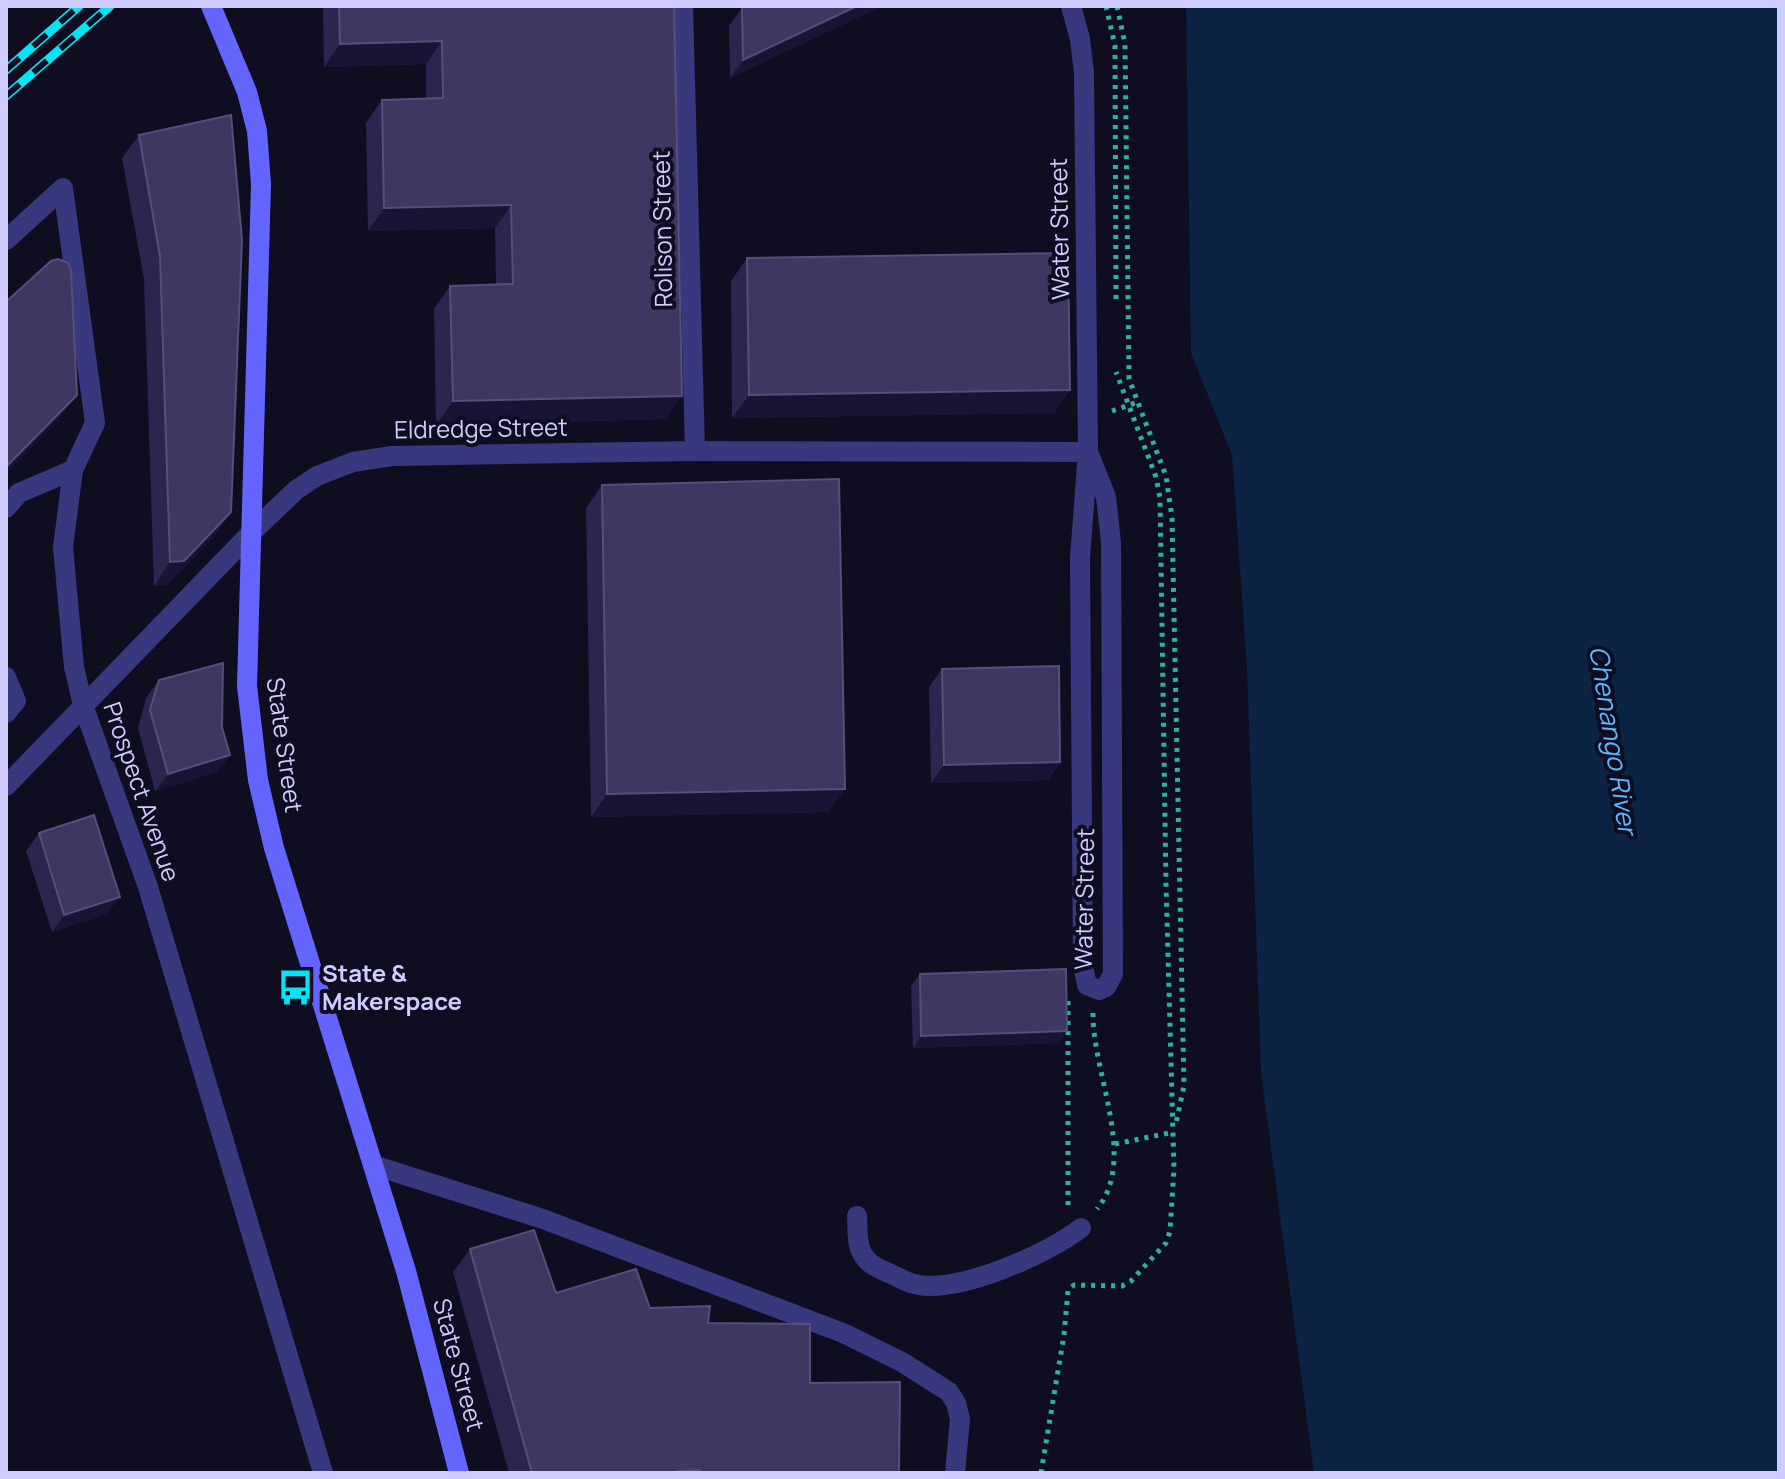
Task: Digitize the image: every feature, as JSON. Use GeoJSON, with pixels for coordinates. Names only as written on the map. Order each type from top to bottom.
{"type":"FeatureCollection","features":[{"type":"Feature","properties":{"kind":"street","name":"State Street"},"geometry":{"type":"LineString","coordinates":[[211,6],[247,92],[257,131],[261,184],[247,686],[258,780],[274,848],[406,1271],[459,1473]]}},
{"type":"Feature","properties":{"kind":"street","name":"Rolison Street"},"geometry":{"type":"LineString","coordinates":[[683,6],[695,451]]}},
{"type":"Feature","properties":{"kind":"street","name":"Water Street"},"geometry":{"type":"LineString","coordinates":[[1071,6],[1080,39],[1084,73],[1088,452],[1080,558],[1083,966],[1087,985],[1092,989],[1106,987],[1113,974],[1111,542],[1106,497],[1088,452]]}},
{"type":"Feature","properties":{"kind":"street","name":"Prospect Avenue"},"geometry":{"type":"LineString","coordinates":[[6,240],[63,188],[95,423],[73,470],[63,547],[68,619],[83,705],[148,887],[323,1473]]}},
{"type":"Feature","properties":{"kind":"street","name":"Eldredge Street"},"geometry":{"type":"LineString","coordinates":[[6,786],[296,490],[317,476],[364,459],[408,455],[695,451],[1088,452]]}},
{"type":"Feature","properties":{"kind":"street"},"geometry":{"type":"LineString","coordinates":[[6,508],[19,493],[73,470]]}},
{"type":"Feature","properties":{"kind":"street"},"geometry":{"type":"LineString","coordinates":[[6,677],[16,701],[6,713]]}},
{"type":"Feature","properties":{"kind":"street"},"geometry":{"type":"LineString","coordinates":[[373,1165],[543,1219],[843,1333],[902,1362],[949,1392],[956,1403],[960,1419],[955,1473]]}},
{"type":"Feature","properties":{"kind":"street"},"geometry":{"type":"LineString","coordinates":[[857,1216],[858,1243],[867,1260],[913,1284],[928,1286],[957,1282],[1014,1264],[1081,1228]]}},
{"type":"Feature","properties":{"kind":"path"},"geometry":{"type":"LineString","coordinates":[[1106,6],[1115,46],[1116,316]]}},
{"type":"Feature","properties":{"kind":"path"},"geometry":{"type":"LineString","coordinates":[[1117,6],[1125,44],[1129,379],[1166,476],[1172,518],[1184,1086],[1174,1132]]}},
{"type":"Feature","properties":{"kind":"path"},"geometry":{"type":"LineString","coordinates":[[1041,1473],[1064,1335],[1068,1290],[1074,1285],[1122,1286],[1131,1281],[1166,1243],[1170,1231],[1174,1132],[1166,884],[1160,498],[1156,477],[1120,388],[1116,366]]}},
{"type":"Feature","properties":{"kind":"path"},"geometry":{"type":"LineString","coordinates":[[1068,1149],[1067,1201],[1069,1212],[1081,1228],[1109,1191],[1115,1162],[1115,1144],[1093,1023],[1092,989]]}},
{"type":"Feature","properties":{"kind":"path"},"geometry":{"type":"LineString","coordinates":[[1115,1144],[1174,1132]]}},
{"type":"Feature","properties":{"kind":"water","name":"Chenango River"},"geometry":{"type":"Polygon","coordinates":[[[1186,6],[1779,6],[1779,1473],[1314,1473],[1261,1072],[1247,668],[1232,455],[1191,353],[1186,6]]]}},
{"type":"Feature","properties":{"kind":"building"},"geometry":{"type":"Polygon","coordinates":[[[339,6],[674,6],[682,396],[453,401],[450,286],[513,284],[511,205],[384,208],[382,100],[443,98],[442,41],[340,44],[339,6]]]}},
{"type":"Feature","properties":{"kind":"building"},"geometry":{"type":"Polygon","coordinates":[[[857,6],[743,60],[742,8],[857,6]]]}},
{"type":"Feature","properties":{"kind":"building"},"geometry":{"type":"Polygon","coordinates":[[[231,115],[242,240],[231,512],[184,561],[170,562],[160,256],[139,135],[231,115]]]}},
{"type":"Feature","properties":{"kind":"building"},"geometry":{"type":"Polygon","coordinates":[[[1068,253],[1070,390],[749,395],[747,258],[1068,253]]]}},
{"type":"Feature","properties":{"kind":"building"},"geometry":{"type":"Polygon","coordinates":[[[58,259],[68,263],[71,271],[77,395],[6,467],[6,302],[51,261],[58,259]]]}},
{"type":"Feature","properties":{"kind":"building"},"geometry":{"type":"Polygon","coordinates":[[[839,479],[845,789],[607,794],[602,485],[839,479]]]}},
{"type":"Feature","properties":{"kind":"building"},"geometry":{"type":"Polygon","coordinates":[[[223,663],[222,727],[230,755],[168,774],[150,710],[159,680],[223,663]]]}},
{"type":"Feature","properties":{"kind":"building"},"geometry":{"type":"Polygon","coordinates":[[[1059,666],[1060,762],[944,765],[942,669],[1059,666]]]}},
{"type":"Feature","properties":{"kind":"building"},"geometry":{"type":"Polygon","coordinates":[[[94,815],[120,897],[64,915],[39,833],[94,815]]]}},
{"type":"Feature","properties":{"kind":"building"},"geometry":{"type":"Polygon","coordinates":[[[1066,969],[1067,1031],[921,1036],[920,974],[1066,969]]]}},
{"type":"Feature","properties":{"kind":"building"},"geometry":{"type":"Polygon","coordinates":[[[534,1230],[556,1293],[636,1269],[650,1308],[710,1306],[708,1323],[810,1324],[810,1383],[900,1382],[899,1473],[701,1473],[700,1470],[676,1473],[532,1473],[470,1249],[534,1230]]]}},
{"type":"Feature","properties":{"kind":"railway"},"geometry":{"type":"LineString","coordinates":[[6,70],[79,6]]}},
{"type":"Feature","properties":{"kind":"railway"},"geometry":{"type":"LineString","coordinates":[[6,96],[110,6]]}},
{"type":"Feature","properties":{"kind":"place","name":"State & Makerspace"},"geometry":{"type":"Point","coordinates":[296,988]}}]}
